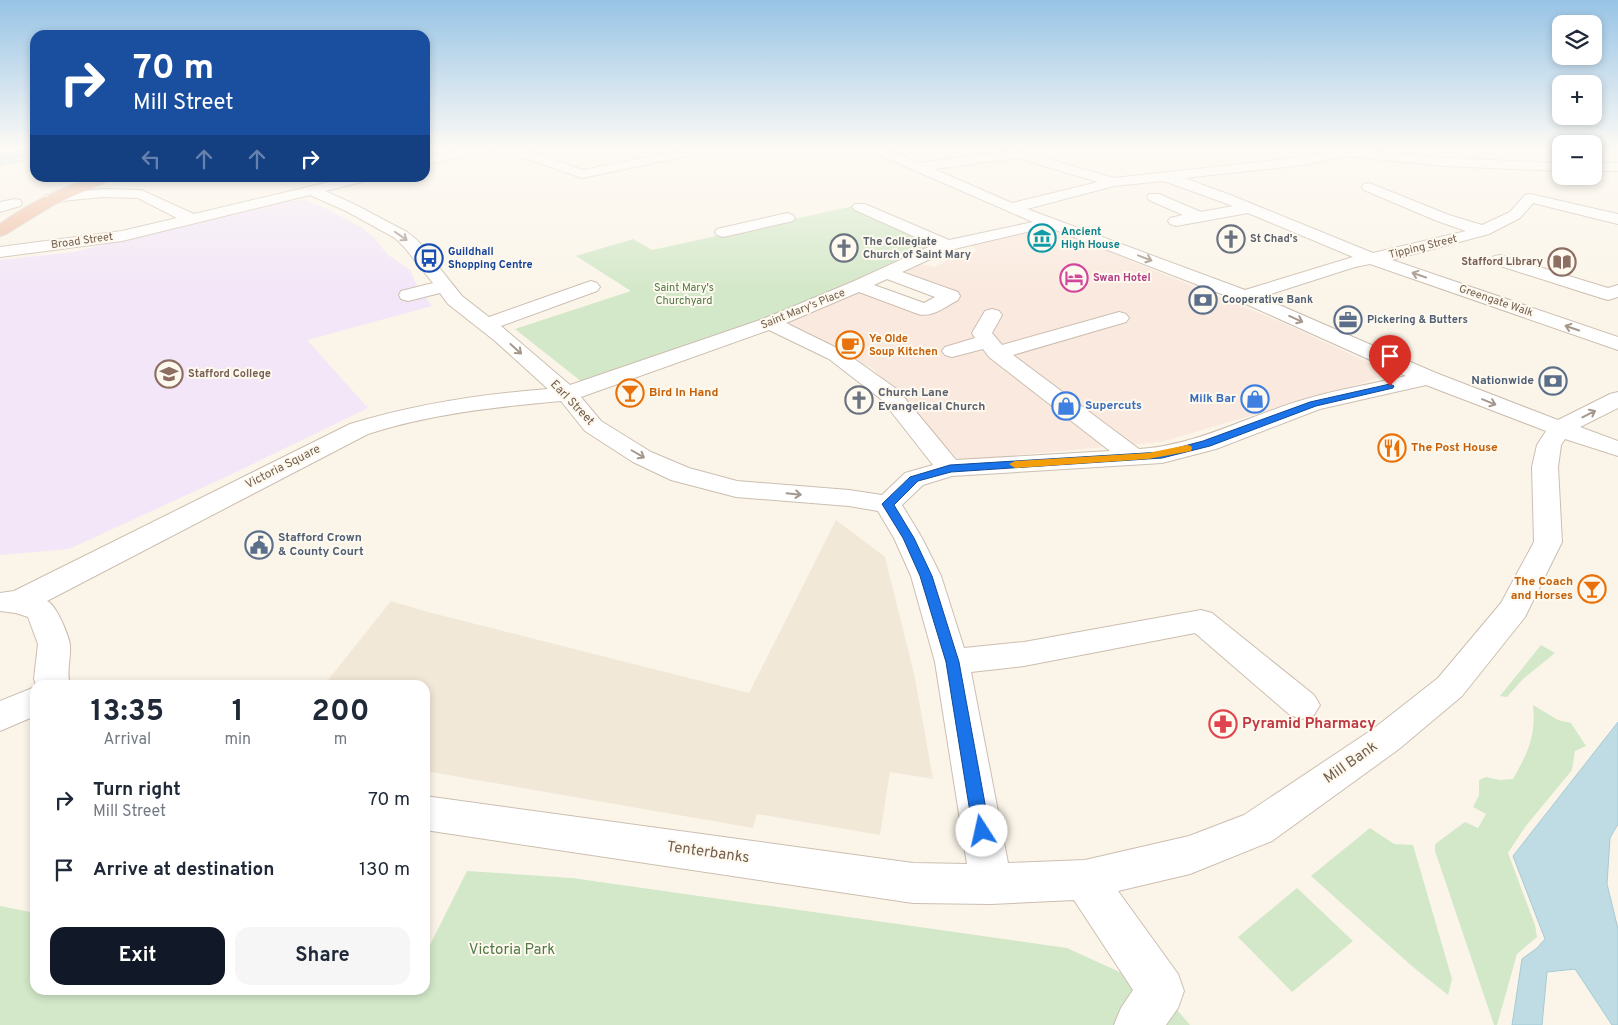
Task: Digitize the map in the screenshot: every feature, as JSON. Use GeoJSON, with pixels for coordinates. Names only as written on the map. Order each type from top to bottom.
{"type":"FeatureCollection","features":[{"type":"Feature","properties":{"kind":"highway"},"geometry":{"type":"LineString","coordinates":[[15,203],[34,196]]}},
{"type":"Feature","properties":{"kind":"highway"},"geometry":{"type":"LineString","coordinates":[[1,239],[28,211],[57,196]]}},
{"type":"Feature","properties":{"kind":"street"},"geometry":{"type":"LineString","coordinates":[[51,198],[74,196]]}},
{"type":"Feature","properties":{"kind":"street"},"geometry":{"type":"LineString","coordinates":[[145,196],[190,218]]}},
{"type":"Feature","properties":{"kind":"street","name":"Broad Street"},"geometry":{"type":"LineString","coordinates":[[1,239],[122,236],[286,196]]}},
{"type":"Feature","properties":{"kind":"street","name":"Earl Street"},"geometry":{"type":"LineString","coordinates":[[324,196],[401,235],[411,244],[455,300],[502,337],[567,394],[593,426],[642,457],[680,474],[736,489],[849,498],[888,504]]}},
{"type":"Feature","properties":{"kind":"street"},"geometry":{"type":"LineString","coordinates":[[983,196],[1244,296],[1428,378],[1618,449]]}},
{"type":"Feature","properties":{"kind":"street"},"geometry":{"type":"LineString","coordinates":[[1011,208],[1059,196]]}},
{"type":"Feature","properties":{"kind":"street","name":"Greengate Walk"},"geometry":{"type":"LineString","coordinates":[[1217,196],[1373,259],[1618,344]]}},
{"type":"Feature","properties":{"kind":"street"},"geometry":{"type":"LineString","coordinates":[[1390,196],[1443,218],[1484,231]]}},
{"type":"Feature","properties":{"kind":"street","name":"Tipping Street"},"geometry":{"type":"LineString","coordinates":[[1244,296],[1352,262],[1397,254],[1484,231],[1515,216],[1526,196]]}},
{"type":"Feature","properties":{"kind":"street","name":"Tipping Street"},"geometry":{"type":"LineString","coordinates":[[1538,196],[1601,214]]}},
{"type":"Feature","properties":{"kind":"street"},"geometry":{"type":"LineString","coordinates":[[1154,198],[1200,217]]}},
{"type":"Feature","properties":{"kind":"street"},"geometry":{"type":"LineString","coordinates":[[0,209],[15,203]]}},
{"type":"Feature","properties":{"kind":"street"},"geometry":{"type":"LineString","coordinates":[[860,207],[945,247]]}},
{"type":"Feature","properties":{"kind":"street"},"geometry":{"type":"LineString","coordinates":[[1176,221],[1250,208]]}},
{"type":"Feature","properties":{"kind":"street"},"geometry":{"type":"LineString","coordinates":[[1601,214],[1618,211]]}},
{"type":"Feature","properties":{"kind":"street"},"geometry":{"type":"LineString","coordinates":[[1601,214],[1618,219]]}},
{"type":"Feature","properties":{"kind":"street"},"geometry":{"type":"LineString","coordinates":[[723,232],[787,218]]}},
{"type":"Feature","properties":{"kind":"street","name":"Saint Mary's Place"},"geometry":{"type":"LineString","coordinates":[[567,394],[770,323],[945,247],[1051,222]]}},
{"type":"Feature","properties":{"kind":"street"},"geometry":{"type":"LineString","coordinates":[[1500,260],[1608,294],[1618,291]]}},
{"type":"Feature","properties":{"kind":"street"},"geometry":{"type":"LineString","coordinates":[[858,286],[924,310],[951,296],[886,273]]}},
{"type":"Feature","properties":{"kind":"street"},"geometry":{"type":"LineString","coordinates":[[408,294],[444,286]]}},
{"type":"Feature","properties":{"kind":"street"},"geometry":{"type":"LineString","coordinates":[[486,325],[591,287]]}},
{"type":"Feature","properties":{"kind":"street"},"geometry":{"type":"LineString","coordinates":[[992,315],[982,333],[992,347],[1134,457]]}},
{"type":"Feature","properties":{"kind":"street"},"geometry":{"type":"LineString","coordinates":[[952,351],[992,347],[1119,318]]}},
{"type":"Feature","properties":{"kind":"street"},"geometry":{"type":"LineString","coordinates":[[770,323],[836,354],[890,395],[938,456],[950,468]]}},
{"type":"Feature","properties":{"kind":"street"},"geometry":{"type":"LineString","coordinates":[[991,884],[952,662],[926,576],[908,538],[888,504],[914,479],[950,468],[1162,455],[1207,444],[1313,404],[1428,378]]}},
{"type":"Feature","properties":{"kind":"street","name":"Victoria Square"},"geometry":{"type":"LineString","coordinates":[[9,602],[359,429],[400,416],[495,400],[567,394]]}},
{"type":"Feature","properties":{"kind":"street"},"geometry":{"type":"LineString","coordinates":[[1560,428],[1618,399]]}},
{"type":"Feature","properties":{"kind":"street","name":"Mill Bank"},"geometry":{"type":"LineString","coordinates":[[991,884],[1085,880],[1190,855],[1258,828],[1386,739],[1450,687],[1514,609],[1548,542],[1545,467],[1548,445],[1560,428]]}},
{"type":"Feature","properties":{"kind":"street"},"geometry":{"type":"LineString","coordinates":[[9,602],[41,610],[54,644],[51,680]]}},
{"type":"Feature","properties":{"kind":"street"},"geometry":{"type":"LineString","coordinates":[[952,662],[1024,654],[1201,621],[1302,705]]}},
{"type":"Feature","properties":{"kind":"street"},"geometry":{"type":"LineString","coordinates":[[0,717],[30,702]]}},
{"type":"Feature","properties":{"kind":"street","name":"Tenterbanks"},"geometry":{"type":"LineString","coordinates":[[430,814],[913,883],[991,884]]}},
{"type":"Feature","properties":{"kind":"street"},"geometry":{"type":"LineString","coordinates":[[1085,880],[1161,991],[1138,1025]]}},
{"type":"Feature","properties":{"kind":"shaded area","name":"Stafford College"},"geometry":{"type":"Polygon","coordinates":[[[305,200],[361,227],[374,238],[387,254],[410,270],[416,284],[432,306],[307,340],[368,408],[230,475],[69,549],[0,555],[0,260],[73,252],[279,202],[305,200]]]}},
{"type":"Feature","properties":{"kind":"shaded area"},"geometry":{"type":"Polygon","coordinates":[[[1046,226],[1290,326],[1393,374],[1161,442],[959,460],[872,368],[782,324],[858,290],[918,311],[955,293],[894,273],[916,263],[935,267],[949,259],[977,252],[972,245],[1046,226]]]}},
{"type":"Feature","properties":{"kind":"shaded area"},"geometry":{"type":"Polygon","coordinates":[[[836,520],[885,557],[915,678],[933,779],[890,772],[880,835],[757,814],[753,828],[430,772],[430,680],[328,680],[391,601],[749,693],[836,520]]]}},
{"type":"Feature","properties":{"kind":"green space","name":"Saint Mary's Churchyard"},"geometry":{"type":"Polygon","coordinates":[[[854,206],[944,241],[797,308],[582,382],[515,329],[631,291],[576,256],[633,239],[652,250],[854,206]]]}},
{"type":"Feature","properties":{"kind":"green space"},"geometry":{"type":"Polygon","coordinates":[[[1541,645],[1555,653],[1523,679],[1507,697],[1500,696],[1541,645]]]}},
{"type":"Feature","properties":{"kind":"green space"},"geometry":{"type":"Polygon","coordinates":[[[1533,705],[1558,720],[1571,723],[1586,746],[1575,751],[1572,770],[1525,827],[1508,853],[1535,925],[1537,937],[1517,954],[1497,1025],[1494,1025],[1435,851],[1435,844],[1465,822],[1478,828],[1486,814],[1473,807],[1479,795],[1479,780],[1486,777],[1500,780],[1513,779],[1530,744],[1534,716],[1533,705]]]}},
{"type":"Feature","properties":{"kind":"green space"},"geometry":{"type":"Polygon","coordinates":[[[1370,828],[1394,844],[1413,845],[1452,979],[1448,995],[1413,967],[1311,876],[1370,828]]]}},
{"type":"Feature","properties":{"kind":"green space","name":"Victoria Park"},"geometry":{"type":"Polygon","coordinates":[[[467,871],[572,878],[1067,948],[1161,991],[1190,1025],[0,1025],[0,906],[30,912],[30,995],[430,995],[430,945],[467,871]]]}},
{"type":"Feature","properties":{"kind":"green space"},"geometry":{"type":"Polygon","coordinates":[[[1297,888],[1353,941],[1292,992],[1238,937],[1297,888]]]}},
{"type":"Feature","properties":{"kind":"water"},"geometry":{"type":"Polygon","coordinates":[[[1618,722],[1618,824],[1610,838],[1607,884],[1618,929],[1618,1025],[1612,1025],[1575,969],[1547,972],[1542,1025],[1512,1025],[1522,959],[1537,948],[1545,939],[1513,856],[1618,722]]]}},
{"type":"Feature","properties":{"kind":"slow traffic"},"geometry":{"type":"LineString","coordinates":[[1015,464],[1162,455],[1187,448]]}},
{"type":"Feature","properties":{"kind":"place","name":"Ancient High House"},"geometry":{"type":"Point","coordinates":[1042,238]}},
{"type":"Feature","properties":{"kind":"place","name":"St Chad's"},"geometry":{"type":"Point","coordinates":[1231,239]}},
{"type":"Feature","properties":{"kind":"place","name":"The Collegiate Church of Saint Mary"},"geometry":{"type":"Point","coordinates":[844,248]}},
{"type":"Feature","properties":{"kind":"place","name":"Guildhall Shopping Centre"},"geometry":{"type":"Point","coordinates":[429,258]}},
{"type":"Feature","properties":{"kind":"place","name":"Stafford Library"},"geometry":{"type":"Point","coordinates":[1562,262]}},
{"type":"Feature","properties":{"kind":"place","name":"Swan Hotel"},"geometry":{"type":"Point","coordinates":[1074,278]}},
{"type":"Feature","properties":{"kind":"place","name":"Cooperative Bank"},"geometry":{"type":"Point","coordinates":[1203,300]}},
{"type":"Feature","properties":{"kind":"place","name":"Pickering & Butters"},"geometry":{"type":"Point","coordinates":[1348,320]}},
{"type":"Feature","properties":{"kind":"place","name":"Ye Olde Soup Kitchen"},"geometry":{"type":"Point","coordinates":[850,345]}},
{"type":"Feature","properties":{"kind":"place","name":"Stafford College"},"geometry":{"type":"Point","coordinates":[169,374]}},
{"type":"Feature","properties":{"kind":"place","name":"Nationwide"},"geometry":{"type":"Point","coordinates":[1553,381]}},
{"type":"Feature","properties":{"kind":"place","name":"Bird In Hand"},"geometry":{"type":"Point","coordinates":[630,393]}},
{"type":"Feature","properties":{"kind":"place","name":"Milk Bar"},"geometry":{"type":"Point","coordinates":[1255,399]}},
{"type":"Feature","properties":{"kind":"place","name":"Church Lane Evangelical Church"},"geometry":{"type":"Point","coordinates":[859,400]}},
{"type":"Feature","properties":{"kind":"place","name":"Supercuts"},"geometry":{"type":"Point","coordinates":[1066,406]}},
{"type":"Feature","properties":{"kind":"place","name":"The Post House"},"geometry":{"type":"Point","coordinates":[1392,448]}},
{"type":"Feature","properties":{"kind":"place","name":"Stafford Crown & County Court"},"geometry":{"type":"Point","coordinates":[259,545]}},
{"type":"Feature","properties":{"kind":"place","name":"The Coach and Horses"},"geometry":{"type":"Point","coordinates":[1592,589]}},
{"type":"Feature","properties":{"kind":"place","name":"Pyramid Pharmacy"},"geometry":{"type":"Point","coordinates":[1223,724]}},
{"type":"Feature","properties":{"kind":"route"},"geometry":{"type":"LineString","coordinates":[[982,831],[952,662],[926,576],[908,538],[888,504],[914,479],[950,468],[1162,455],[1207,444],[1313,404],[1390,386]]}}]}
